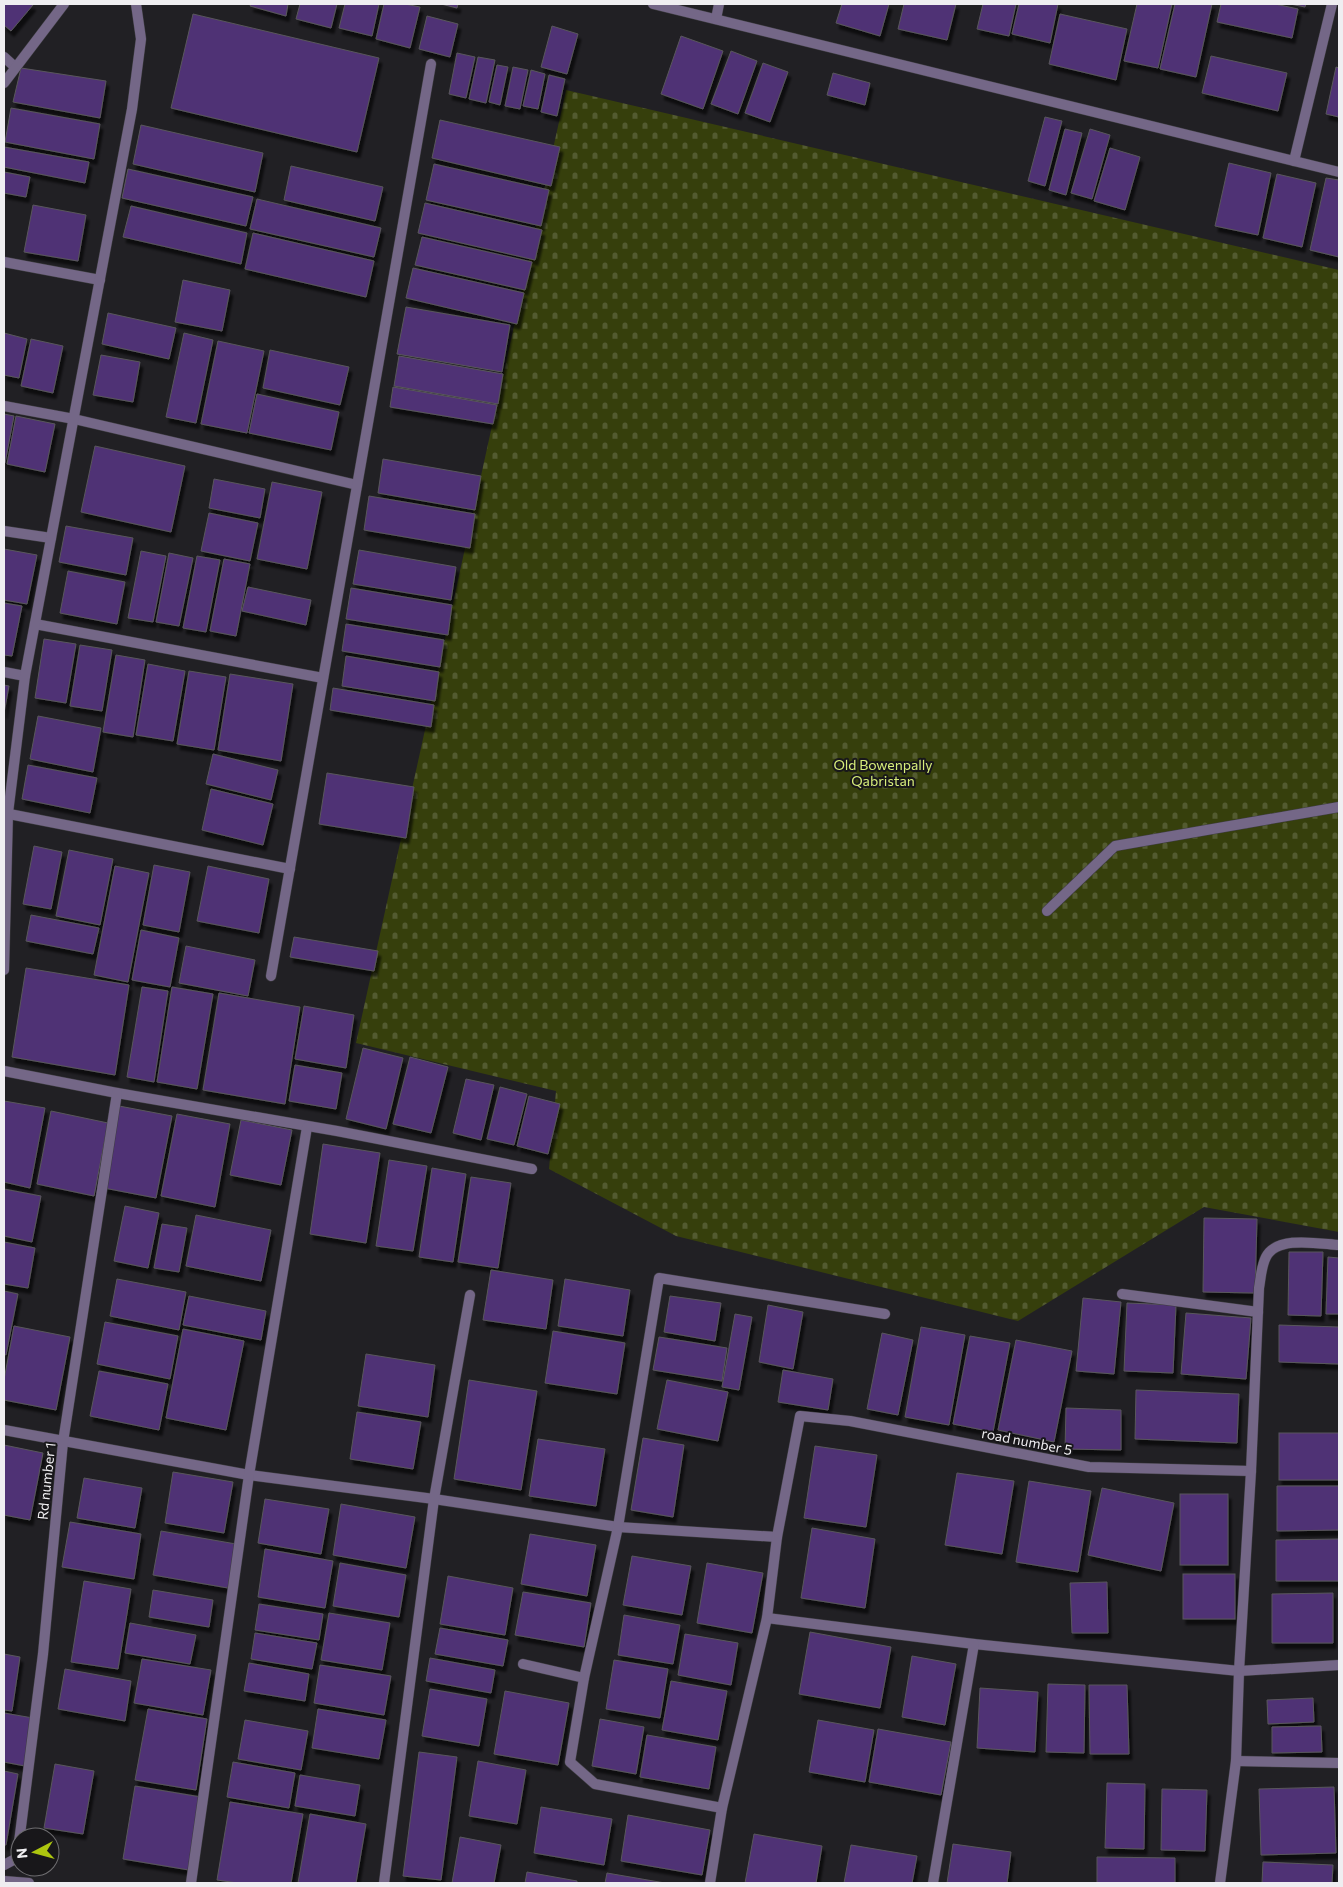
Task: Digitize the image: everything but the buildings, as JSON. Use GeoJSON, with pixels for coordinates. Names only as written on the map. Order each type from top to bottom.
{"type":"FeatureCollection","features":[{"type":"Feature","properties":{"kind":"street"},"geometry":{"type":"LineString","coordinates":[[4,83],[64,4]]}},
{"type":"Feature","properties":{"kind":"street"},"geometry":{"type":"LineString","coordinates":[[4,970],[6,813],[25,676],[132,109],[141,39],[136,4]]}},
{"type":"Feature","properties":{"kind":"street"},"geometry":{"type":"LineString","coordinates":[[653,4],[1339,172]]}},
{"type":"Feature","properties":{"kind":"street"},"geometry":{"type":"LineString","coordinates":[[716,19],[719,4]]}},
{"type":"Feature","properties":{"kind":"street"},"geometry":{"type":"LineString","coordinates":[[1294,161],[1332,4]]}},
{"type":"Feature","properties":{"kind":"street"},"geometry":{"type":"LineString","coordinates":[[4,57],[15,67]]}},
{"type":"Feature","properties":{"kind":"street"},"geometry":{"type":"LineString","coordinates":[[271,976],[431,64]]}},
{"type":"Feature","properties":{"kind":"street"},"geometry":{"type":"LineString","coordinates":[[4,262],[100,280]]}},
{"type":"Feature","properties":{"kind":"street"},"geometry":{"type":"LineString","coordinates":[[4,406],[74,419],[357,485]]}},
{"type":"Feature","properties":{"kind":"street"},"geometry":{"type":"LineString","coordinates":[[4,531],[51,538]]}},
{"type":"Feature","properties":{"kind":"street"},"geometry":{"type":"LineString","coordinates":[[35,624],[323,678]]}},
{"type":"Feature","properties":{"kind":"street"},"geometry":{"type":"LineString","coordinates":[[4,672],[25,676]]}},
{"type":"Feature","properties":{"kind":"street"},"geometry":{"type":"LineString","coordinates":[[1047,911],[1115,846],[1339,807]]}},
{"type":"Feature","properties":{"kind":"street"},"geometry":{"type":"LineString","coordinates":[[6,813],[290,869]]}},
{"type":"Feature","properties":{"kind":"street"},"geometry":{"type":"LineString","coordinates":[[4,1071],[116,1093],[338,1131],[532,1169]]}},
{"type":"Feature","properties":{"kind":"street","name":"Rd number 1"},"geometry":{"type":"LineString","coordinates":[[4,1866],[17,1858],[43,1654],[63,1442],[116,1093]]}},
{"type":"Feature","properties":{"kind":"street"},"geometry":{"type":"LineString","coordinates":[[191,1883],[249,1476],[307,1127]]}},
{"type":"Feature","properties":{"kind":"street"},"geometry":{"type":"LineString","coordinates":[[1220,1883],[1236,1761],[1259,1288],[1262,1267],[1267,1255],[1273,1250],[1294,1241],[1339,1245]]}},
{"type":"Feature","properties":{"kind":"street"},"geometry":{"type":"LineString","coordinates":[[722,1808],[595,1784],[570,1762],[584,1678],[618,1526],[659,1278],[885,1314]]}},
{"type":"Feature","properties":{"kind":"street"},"geometry":{"type":"LineString","coordinates":[[1122,1294],[1258,1312]]}},
{"type":"Feature","properties":{"kind":"street"},"geometry":{"type":"LineString","coordinates":[[384,1883],[434,1499],[470,1295]]}},
{"type":"Feature","properties":{"kind":"street","name":"road number 5"},"geometry":{"type":"LineString","coordinates":[[777,1537],[800,1416],[850,1421],[1089,1467],[1251,1471]]}},
{"type":"Feature","properties":{"kind":"street"},"geometry":{"type":"LineString","coordinates":[[4,1430],[249,1476],[434,1499],[618,1526],[777,1537],[767,1618],[722,1808],[710,1883]]}},
{"type":"Feature","properties":{"kind":"street"},"geometry":{"type":"LineString","coordinates":[[767,1618],[974,1644],[1239,1670],[1339,1665]]}},
{"type":"Feature","properties":{"kind":"street"},"geometry":{"type":"LineString","coordinates":[[933,1883],[974,1644]]}},
{"type":"Feature","properties":{"kind":"street"},"geometry":{"type":"LineString","coordinates":[[523,1664],[584,1678]]}},
{"type":"Feature","properties":{"kind":"street"},"geometry":{"type":"LineString","coordinates":[[1236,1761],[1339,1763]]}},
{"type":"Feature","properties":{"kind":"street"},"geometry":{"type":"LineString","coordinates":[[4,1881],[29,1883]]}},
{"type":"Feature","properties":{"kind":"green space","name":"Old Bowenpally Qabristan"},"geometry":{"type":"Polygon","coordinates":[[[566,90],[1339,270],[1339,1232],[1204,1207],[1018,1321],[676,1236],[549,1169],[556,1091],[356,1043],[566,90]]]}}]}
